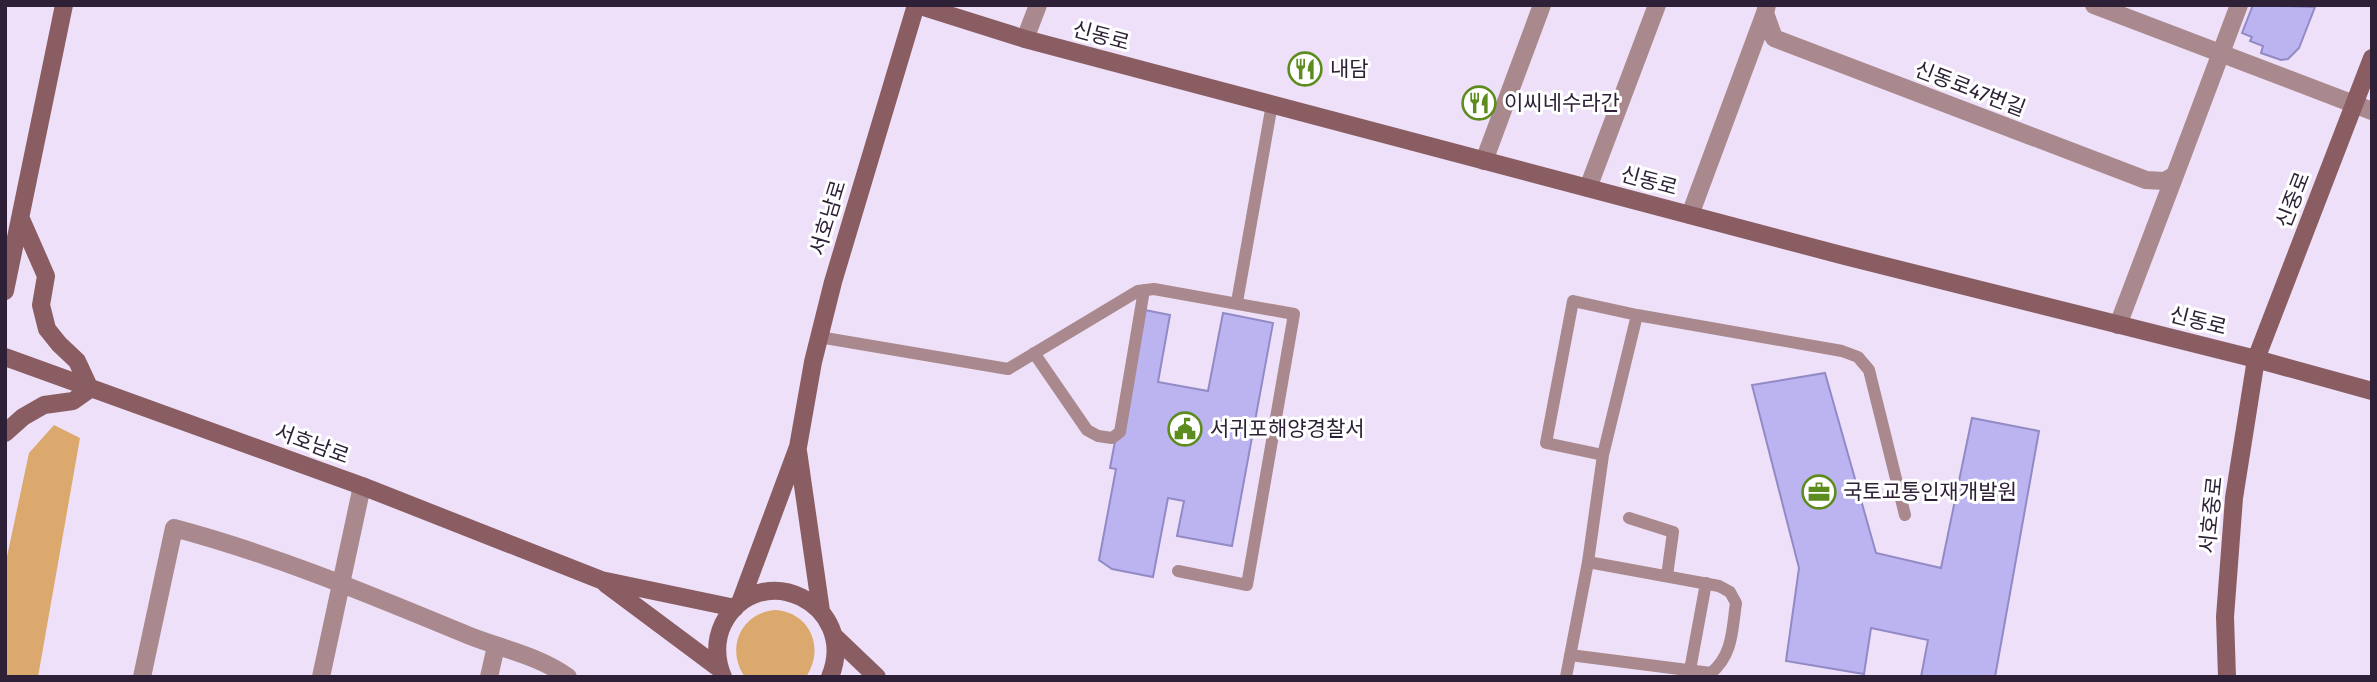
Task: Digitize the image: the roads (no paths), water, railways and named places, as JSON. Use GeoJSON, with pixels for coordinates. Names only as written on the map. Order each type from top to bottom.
{"type":"FeatureCollection","features":[{"type":"Feature","properties":{"kind":"street"},"geometry":{"type":"LineString","coordinates":[[5,291],[64,5]]}},
{"type":"Feature","properties":{"kind":"street","name":"신동로"},"geometry":{"type":"LineString","coordinates":[[917,5],[1025,39],[1484,161],[2372,391]]}},
{"type":"Feature","properties":{"kind":"street","name":"서호남로"},"geometry":{"type":"LineString","coordinates":[[798,447],[833,282],[917,5]]}},
{"type":"Feature","properties":{"kind":"street"},"geometry":{"type":"LineString","coordinates":[[1025,39],[1038,5]]}},
{"type":"Feature","properties":{"kind":"street"},"geometry":{"type":"LineString","coordinates":[[1484,161],[1542,5]]}},
{"type":"Feature","properties":{"kind":"street"},"geometry":{"type":"LineString","coordinates":[[1588,188],[1657,5]]}},
{"type":"Feature","properties":{"kind":"street"},"geometry":{"type":"LineString","coordinates":[[2094,5],[2363,108]]}},
{"type":"Feature","properties":{"kind":"street"},"geometry":{"type":"LineString","coordinates":[[2118,325],[2239,5]]}},
{"type":"Feature","properties":{"kind":"street","name":"신동로47번길"},"geometry":{"type":"LineString","coordinates":[[1766,9],[1774,38],[2146,180],[2165,181],[2175,175]]}},
{"type":"Feature","properties":{"kind":"street","name":"신동로47번길"},"geometry":{"type":"LineString","coordinates":[[1690,215],[1766,9]]}},
{"type":"Feature","properties":{"kind":"street","name":"신중로"},"geometry":{"type":"LineString","coordinates":[[2256,359],[2363,108],[2372,58]]}},
{"type":"Feature","properties":{"kind":"street"},"geometry":{"type":"LineString","coordinates":[[5,433],[23,417],[44,405],[74,401],[90,389],[77,362],[47,329],[41,305],[46,276],[20,219]]}},
{"type":"Feature","properties":{"kind":"street","name":"서호남로"},"geometry":{"type":"LineString","coordinates":[[5,358],[362,486],[601,580]]}},
{"type":"Feature","properties":{"kind":"street","name":"서호중로"},"geometry":{"type":"LineString","coordinates":[[2227,677],[2225,617],[2234,498],[2256,359]]}},
{"type":"Feature","properties":{"kind":"street"},"geometry":{"type":"LineString","coordinates":[[721,673],[717,656],[723,624],[738,606],[798,447]]}},
{"type":"Feature","properties":{"kind":"street"},"geometry":{"type":"LineString","coordinates":[[798,447],[821,611],[834,636],[877,677]]}},
{"type":"Feature","properties":{"kind":"street"},"geometry":{"type":"LineString","coordinates":[[321,677],[362,486]]}},
{"type":"Feature","properties":{"kind":"street"},"geometry":{"type":"LineString","coordinates":[[142,677],[174,528],[341,583],[552,666],[568,677]]}},
{"type":"Feature","properties":{"kind":"street"},"geometry":{"type":"LineString","coordinates":[[601,580],[738,606],[764,592],[783,591],[802,597],[821,611]]}},
{"type":"Feature","properties":{"kind":"street"},"geometry":{"type":"LineString","coordinates":[[601,580],[721,673]]}},
{"type":"Feature","properties":{"kind":"street"},"geometry":{"type":"LineString","coordinates":[[830,677],[836,656],[834,636]]}},
{"type":"Feature","properties":{"kind":"street"},"geometry":{"type":"LineString","coordinates":[[489,677],[496,646]]}},
{"type":"Feature","properties":{"kind":"lane"},"geometry":{"type":"LineString","coordinates":[[1237,302],[1272,104]]}},
{"type":"Feature","properties":{"kind":"lane"},"geometry":{"type":"LineString","coordinates":[[820,337],[1008,369],[1138,291],[1154,289],[1294,314],[1247,585],[1178,570]]}},
{"type":"Feature","properties":{"kind":"lane"},"geometry":{"type":"LineString","coordinates":[[1034,353],[1087,430],[1098,436],[1112,438],[1120,432],[1144,290]]}},
{"type":"Feature","properties":{"kind":"lane"},"geometry":{"type":"LineString","coordinates":[[1603,455],[1546,443],[1573,301],[1842,351],[1858,357],[1869,370],[1905,515]]}},
{"type":"Feature","properties":{"kind":"lane"},"geometry":{"type":"LineString","coordinates":[[1566,677],[1588,562],[1603,455],[1637,315]]}},
{"type":"Feature","properties":{"kind":"lane"},"geometry":{"type":"LineString","coordinates":[[1629,518],[1673,532],[1667,576]]}},
{"type":"Feature","properties":{"kind":"lane"},"geometry":{"type":"LineString","coordinates":[[1570,655],[1711,673],[1723,663],[1729,649],[1736,603],[1730,592],[1706,583],[1588,562]]}},
{"type":"Feature","properties":{"kind":"lane"},"geometry":{"type":"LineString","coordinates":[[1690,670],[1706,583]]}},
{"type":"Feature","properties":{"kind":"place","name":"내담"},"geometry":{"type":"Point","coordinates":[1305,69]}},
{"type":"Feature","properties":{"kind":"place","name":"이씨네수라간"},"geometry":{"type":"Point","coordinates":[1479,103]}},
{"type":"Feature","properties":{"kind":"place","name":"서귀포해양경찰서"},"geometry":{"type":"Point","coordinates":[1185,429]}},
{"type":"Feature","properties":{"kind":"place","name":"국토교통인재개발원"},"geometry":{"type":"Point","coordinates":[1819,492]}}]}
